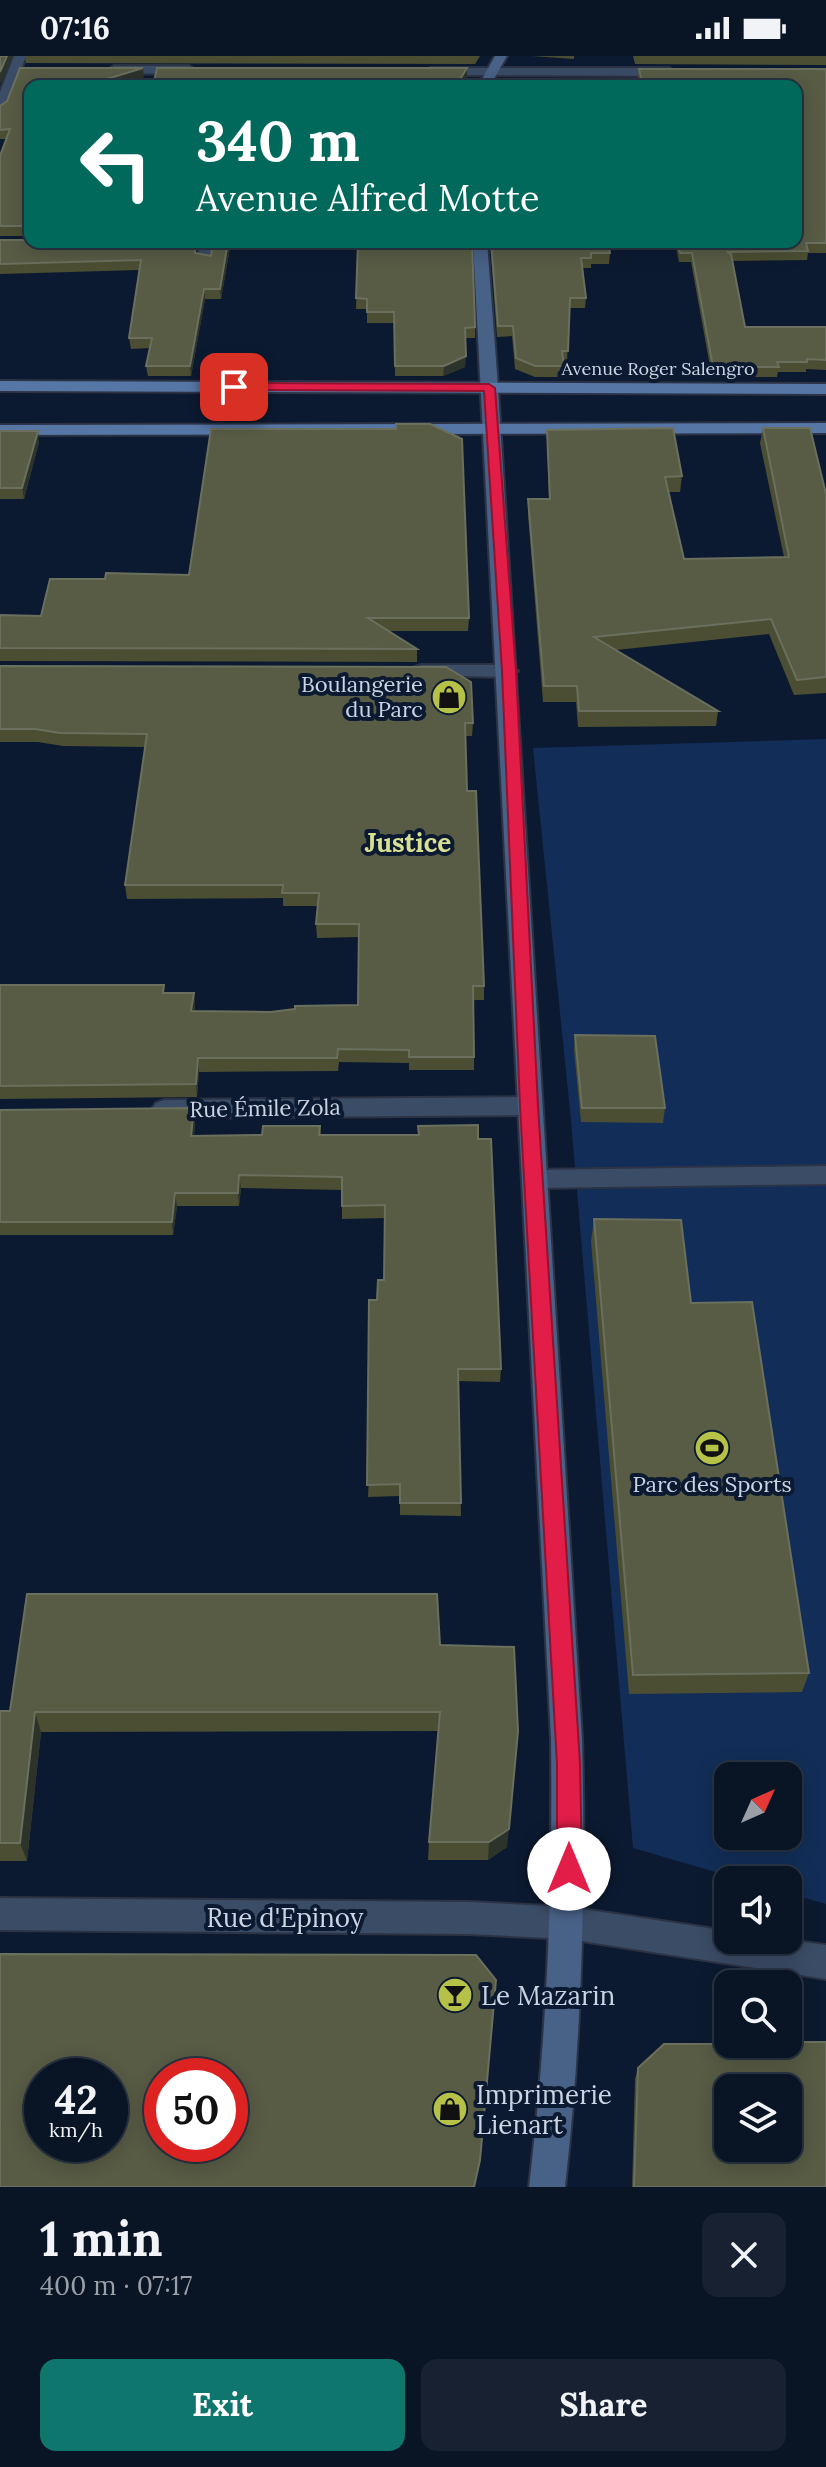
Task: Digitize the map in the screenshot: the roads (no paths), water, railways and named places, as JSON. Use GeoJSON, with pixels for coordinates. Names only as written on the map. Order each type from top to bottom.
{"type":"FeatureCollection","features":[{"type":"Feature","properties":{"kind":"main road"},"geometry":{"type":"LineString","coordinates":[[487,80],[501,56]]}},
{"type":"Feature","properties":{"kind":"main road"},"geometry":{"type":"LineString","coordinates":[[480,248],[509,671],[529,1106],[569,1764],[568,1983],[547,2187]]}},
{"type":"Feature","properties":{"kind":"main road","name":"Avenue Roger Salengro"},"geometry":{"type":"LineString","coordinates":[[0,386],[826,389]]}},
{"type":"Feature","properties":{"kind":"main road"},"geometry":{"type":"LineString","coordinates":[[0,430],[826,428]]}},
{"type":"Feature","properties":{"kind":"street"},"geometry":{"type":"LineString","coordinates":[[0,109],[20,56]]}},
{"type":"Feature","properties":{"kind":"street"},"geometry":{"type":"LineString","coordinates":[[15,70],[30,70]]}},
{"type":"Feature","properties":{"kind":"street"},"geometry":{"type":"LineString","coordinates":[[107,70],[199,70]]}},
{"type":"Feature","properties":{"kind":"street"},"geometry":{"type":"LineString","coordinates":[[415,71],[682,72]]}},
{"type":"Feature","properties":{"kind":"street"},"geometry":{"type":"LineString","coordinates":[[205,261],[206,248]]}},
{"type":"Feature","properties":{"kind":"street"},"geometry":{"type":"LineString","coordinates":[[400,671],[509,671]]}},
{"type":"Feature","properties":{"kind":"street","name":"Rue Émile Zola"},"geometry":{"type":"LineString","coordinates":[[141,1110],[529,1106]]}},
{"type":"Feature","properties":{"kind":"street"},"geometry":{"type":"LineString","coordinates":[[534,1179],[826,1175]]}},
{"type":"Feature","properties":{"kind":"street","name":"Rue d'Epinoy"},"geometry":{"type":"LineString","coordinates":[[0,1914],[469,1918],[569,1923],[826,1962]]}},
{"type":"Feature","properties":{"kind":"place","name":"Boulangerie du Parc"},"geometry":{"type":"Point","coordinates":[449,697]}},
{"type":"Feature","properties":{"kind":"place","name":"Parc des Sports"},"geometry":{"type":"Point","coordinates":[712,1448]}},
{"type":"Feature","properties":{"kind":"place","name":"Le Mazarin"},"geometry":{"type":"Point","coordinates":[455,1995]}},
{"type":"Feature","properties":{"kind":"place","name":"Imprimerie Lienart"},"geometry":{"type":"Point","coordinates":[450,2109]}},
{"type":"Feature","properties":{"kind":"district","name":"Justice"},"geometry":{"type":"Point","coordinates":[408,842]}}]}
